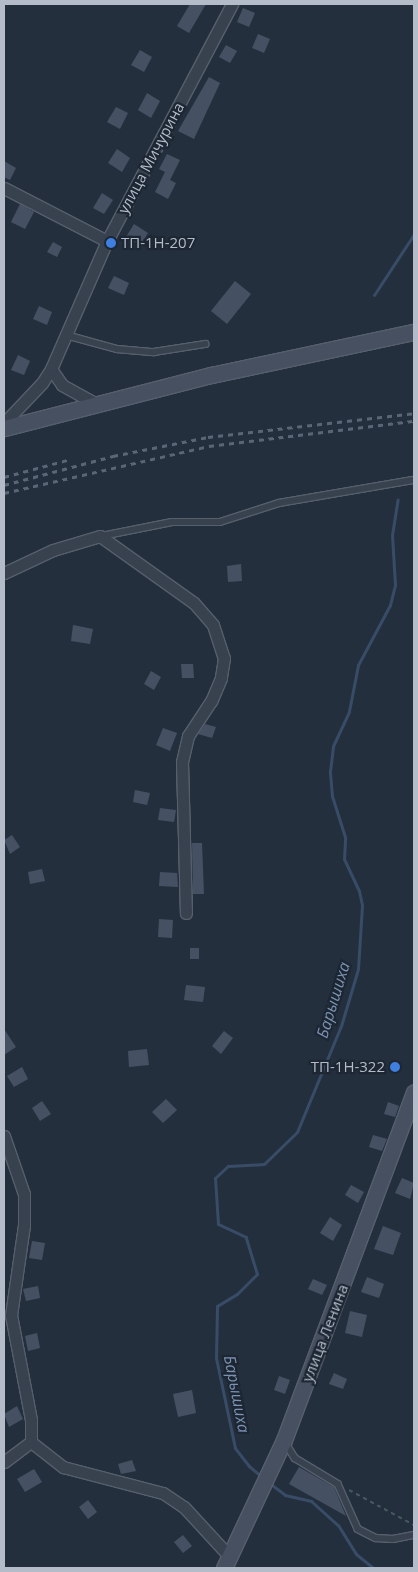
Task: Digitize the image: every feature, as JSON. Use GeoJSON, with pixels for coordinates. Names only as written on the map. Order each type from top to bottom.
{"type":"FeatureCollection","features":[{"type":"Feature","properties":{"kind":"main road"},"geometry":{"type":"LineString","coordinates":[[4,428],[95,403],[414,332]]}},
{"type":"Feature","properties":{"kind":"main road","name":"улица Ленина"},"geometry":{"type":"LineString","coordinates":[[227,1563],[262,1493],[284,1440],[414,1093]]}},
{"type":"Feature","properties":{"kind":"street","name":"улица Мичурина"},"geometry":{"type":"LineString","coordinates":[[4,423],[26,402],[51,369],[64,334],[107,241],[232,4]]}},
{"type":"Feature","properties":{"kind":"street"},"geometry":{"type":"LineString","coordinates":[[4,188],[107,241]]}},
{"type":"Feature","properties":{"kind":"street"},"geometry":{"type":"LineString","coordinates":[[51,369],[62,384],[95,403]]}},
{"type":"Feature","properties":{"kind":"street"},"geometry":{"type":"LineString","coordinates":[[4,573],[53,550],[100,536],[194,603],[213,625],[224,658],[211,701],[188,736],[182,762],[186,913]]}},
{"type":"Feature","properties":{"kind":"street"},"geometry":{"type":"LineString","coordinates":[[4,1136],[24,1194],[24,1225],[11,1315],[31,1420],[31,1442]]}},
{"type":"Feature","properties":{"kind":"street"},"geometry":{"type":"LineString","coordinates":[[4,1462],[31,1442]]}},
{"type":"Feature","properties":{"kind":"street"},"geometry":{"type":"LineString","coordinates":[[31,1442],[63,1467],[163,1493],[184,1507],[227,1563]]}},
{"type":"Feature","properties":{"kind":"lane"},"geometry":{"type":"LineString","coordinates":[[64,334],[117,349],[154,352],[205,344]]}},
{"type":"Feature","properties":{"kind":"lane"},"geometry":{"type":"LineString","coordinates":[[100,536],[172,522],[220,522],[279,503],[414,480]]}},
{"type":"Feature","properties":{"kind":"lane"},"geometry":{"type":"LineString","coordinates":[[284,1440],[295,1458],[338,1484],[358,1529],[376,1538],[393,1539],[414,1535]]}},
{"type":"Feature","properties":{"kind":"path"},"geometry":{"type":"LineString","coordinates":[[338,1484],[414,1525]]}},
{"type":"Feature","properties":{"kind":"building"},"geometry":{"type":"Polygon","coordinates":[[[190,4],[206,4],[189,33],[177,26],[190,4]]]}},
{"type":"Feature","properties":{"kind":"building"},"geometry":{"type":"Polygon","coordinates":[[[243,8],[255,13],[249,27],[237,22],[243,8]]]}},
{"type":"Feature","properties":{"kind":"building"},"geometry":{"type":"Polygon","coordinates":[[[258,34],[270,39],[264,53],[252,48],[258,34]]]}},
{"type":"Feature","properties":{"kind":"building"},"geometry":{"type":"Polygon","coordinates":[[[226,45],[237,51],[230,63],[219,57],[226,45]]]}},
{"type":"Feature","properties":{"kind":"building"},"geometry":{"type":"Polygon","coordinates":[[[140,50],[152,57],[144,72],[131,65],[140,50]]]}},
{"type":"Feature","properties":{"kind":"building"},"geometry":{"type":"Polygon","coordinates":[[[209,77],[220,83],[194,139],[178,131],[209,77]]]}},
{"type":"Feature","properties":{"kind":"building"},"geometry":{"type":"Polygon","coordinates":[[[147,93],[160,101],[151,118],[138,110],[147,93]]]}},
{"type":"Feature","properties":{"kind":"building"},"geometry":{"type":"Polygon","coordinates":[[[116,107],[128,113],[120,129],[107,122],[116,107]]]}},
{"type":"Feature","properties":{"kind":"building"},"geometry":{"type":"Polygon","coordinates":[[[117,149],[130,158],[122,172],[108,163],[117,149]]]}},
{"type":"Feature","properties":{"kind":"building"},"geometry":{"type":"Polygon","coordinates":[[[167,154],[180,160],[170,180],[176,183],[168,199],[155,192],[165,172],[159,169],[167,154]]]}},
{"type":"Feature","properties":{"kind":"building"},"geometry":{"type":"Polygon","coordinates":[[[4,161],[16,168],[10,180],[4,177],[4,161]]]}},
{"type":"Feature","properties":{"kind":"building"},"geometry":{"type":"Polygon","coordinates":[[[102,193],[113,200],[104,214],[93,208],[102,193]]]}},
{"type":"Feature","properties":{"kind":"building"},"geometry":{"type":"Polygon","coordinates":[[[20,204],[34,212],[25,229],[11,222],[20,204]]]}},
{"type":"Feature","properties":{"kind":"building"},"geometry":{"type":"Polygon","coordinates":[[[134,224],[148,233],[140,246],[126,237],[134,224]]]}},
{"type":"Feature","properties":{"kind":"building"},"geometry":{"type":"Polygon","coordinates":[[[53,242],[62,247],[57,257],[47,252],[53,242]]]}},
{"type":"Feature","properties":{"kind":"building"},"geometry":{"type":"Polygon","coordinates":[[[114,276],[129,283],[124,295],[108,288],[114,276]]]}},
{"type":"Feature","properties":{"kind":"building"},"geometry":{"type":"Polygon","coordinates":[[[235,281],[251,294],[227,324],[211,311],[235,281]]]}},
{"type":"Feature","properties":{"kind":"building"},"geometry":{"type":"Polygon","coordinates":[[[39,306],[52,312],[47,325],[33,319],[39,306]]]}},
{"type":"Feature","properties":{"kind":"building"},"geometry":{"type":"Polygon","coordinates":[[[18,355],[30,361],[24,375],[11,370],[18,355]]]}},
{"type":"Feature","properties":{"kind":"building"},"geometry":{"type":"Polygon","coordinates":[[[241,564],[242,581],[228,582],[227,566],[241,564]]]}},
{"type":"Feature","properties":{"kind":"building"},"geometry":{"type":"Polygon","coordinates":[[[73,625],[93,629],[90,644],[71,641],[73,625]]]}},
{"type":"Feature","properties":{"kind":"building"},"geometry":{"type":"Polygon","coordinates":[[[181,664],[193,664],[194,678],[182,678],[181,664]]]}},
{"type":"Feature","properties":{"kind":"building"},"geometry":{"type":"Polygon","coordinates":[[[151,671],[161,677],[154,690],[144,684],[151,671]]]}},
{"type":"Feature","properties":{"kind":"building"},"geometry":{"type":"Polygon","coordinates":[[[205,724],[216,727],[212,738],[198,734],[205,724]]]}},
{"type":"Feature","properties":{"kind":"building"},"geometry":{"type":"Polygon","coordinates":[[[163,728],[177,733],[170,751],[156,745],[163,728]]]}},
{"type":"Feature","properties":{"kind":"building"},"geometry":{"type":"Polygon","coordinates":[[[135,790],[150,793],[147,805],[133,802],[135,790]]]}},
{"type":"Feature","properties":{"kind":"building"},"geometry":{"type":"Polygon","coordinates":[[[160,808],[176,810],[174,822],[158,820],[160,808]]]}},
{"type":"Feature","properties":{"kind":"building"},"geometry":{"type":"Polygon","coordinates":[[[12,835],[20,847],[10,854],[4,840],[12,835]]]}},
{"type":"Feature","properties":{"kind":"building"},"geometry":{"type":"Polygon","coordinates":[[[192,843],[202,843],[204,894],[193,894],[192,843]]]}},
{"type":"Feature","properties":{"kind":"building"},"geometry":{"type":"Polygon","coordinates":[[[42,869],[45,881],[30,884],[28,872],[42,869]]]}},
{"type":"Feature","properties":{"kind":"building"},"geometry":{"type":"Polygon","coordinates":[[[160,872],[177,873],[178,887],[159,886],[160,872]]]}},
{"type":"Feature","properties":{"kind":"building"},"geometry":{"type":"Polygon","coordinates":[[[159,919],[173,920],[172,938],[158,937],[159,919]]]}},
{"type":"Feature","properties":{"kind":"building"},"geometry":{"type":"Polygon","coordinates":[[[190,948],[199,948],[199,959],[190,959],[190,948]]]}},
{"type":"Feature","properties":{"kind":"building"},"geometry":{"type":"Polygon","coordinates":[[[186,985],[205,987],[203,1002],[184,1000],[186,985]]]}},
{"type":"Feature","properties":{"kind":"building"},"geometry":{"type":"Polygon","coordinates":[[[4,1029],[16,1047],[4,1055],[4,1029]]]}},
{"type":"Feature","properties":{"kind":"building"},"geometry":{"type":"Polygon","coordinates":[[[224,1031],[233,1038],[221,1054],[212,1046],[224,1031]]]}},
{"type":"Feature","properties":{"kind":"building"},"geometry":{"type":"Polygon","coordinates":[[[147,1049],[149,1065],[129,1067],[128,1051],[147,1049]]]}},
{"type":"Feature","properties":{"kind":"building"},"geometry":{"type":"Polygon","coordinates":[[[22,1067],[28,1079],[14,1087],[7,1076],[22,1067]]]}},
{"type":"Feature","properties":{"kind":"building"},"geometry":{"type":"Polygon","coordinates":[[[166,1099],[177,1110],[163,1123],[152,1112],[166,1099]]]}},
{"type":"Feature","properties":{"kind":"building"},"geometry":{"type":"Polygon","coordinates":[[[42,1101],[51,1114],[40,1121],[32,1108],[42,1101]]]}},
{"type":"Feature","properties":{"kind":"building"},"geometry":{"type":"Polygon","coordinates":[[[388,1102],[399,1106],[395,1117],[384,1114],[388,1102]]]}},
{"type":"Feature","properties":{"kind":"building"},"geometry":{"type":"Polygon","coordinates":[[[373,1135],[387,1139],[382,1151],[369,1147],[373,1135]]]}},
{"type":"Feature","properties":{"kind":"building"},"geometry":{"type":"Polygon","coordinates":[[[402,1178],[414,1183],[410,1199],[395,1193],[402,1178]]]}},
{"type":"Feature","properties":{"kind":"building"},"geometry":{"type":"Polygon","coordinates":[[[351,1185],[364,1192],[358,1203],[345,1195],[351,1185]]]}},
{"type":"Feature","properties":{"kind":"building"},"geometry":{"type":"Polygon","coordinates":[[[330,1217],[342,1225],[333,1241],[320,1233],[330,1217]]]}},
{"type":"Feature","properties":{"kind":"building"},"geometry":{"type":"Polygon","coordinates":[[[383,1226],[401,1233],[393,1255],[374,1249],[383,1226]]]}},
{"type":"Feature","properties":{"kind":"building"},"geometry":{"type":"Polygon","coordinates":[[[32,1241],[45,1243],[42,1260],[29,1258],[32,1241]]]}},
{"type":"Feature","properties":{"kind":"building"},"geometry":{"type":"Polygon","coordinates":[[[367,1277],[384,1284],[379,1298],[361,1292],[367,1277]]]}},
{"type":"Feature","properties":{"kind":"building"},"geometry":{"type":"Polygon","coordinates":[[[313,1279],[327,1285],[322,1295],[308,1289],[313,1279]]]}},
{"type":"Feature","properties":{"kind":"building"},"geometry":{"type":"Polygon","coordinates":[[[38,1286],[40,1298],[26,1301],[23,1289],[38,1286]]]}},
{"type":"Feature","properties":{"kind":"building"},"geometry":{"type":"Polygon","coordinates":[[[350,1311],[367,1315],[362,1337],[345,1333],[350,1311]]]}},
{"type":"Feature","properties":{"kind":"building"},"geometry":{"type":"Polygon","coordinates":[[[37,1333],[40,1348],[28,1351],[25,1336],[37,1333]]]}},
{"type":"Feature","properties":{"kind":"building"},"geometry":{"type":"Polygon","coordinates":[[[334,1373],[347,1379],[343,1389],[329,1384],[334,1373]]]}},
{"type":"Feature","properties":{"kind":"building"},"geometry":{"type":"Polygon","coordinates":[[[279,1376],[290,1380],[285,1394],[274,1390],[279,1376]]]}},
{"type":"Feature","properties":{"kind":"building"},"geometry":{"type":"Polygon","coordinates":[[[192,1390],[196,1413],[178,1417],[173,1394],[192,1390]]]}},
{"type":"Feature","properties":{"kind":"building"},"geometry":{"type":"Polygon","coordinates":[[[17,1406],[23,1419],[9,1427],[4,1414],[17,1406]]]}},
{"type":"Feature","properties":{"kind":"building"},"geometry":{"type":"Polygon","coordinates":[[[132,1460],[136,1471],[121,1474],[118,1464],[132,1460]]]}},
{"type":"Feature","properties":{"kind":"building"},"geometry":{"type":"Polygon","coordinates":[[[299,1467],[334,1487],[346,1516],[289,1484],[299,1467]]]}},
{"type":"Feature","properties":{"kind":"building"},"geometry":{"type":"Polygon","coordinates":[[[34,1469],[42,1482],[25,1492],[17,1479],[34,1469]]]}},
{"type":"Feature","properties":{"kind":"building"},"geometry":{"type":"Polygon","coordinates":[[[88,1500],[97,1512],[88,1519],[79,1507],[88,1500]]]}},
{"type":"Feature","properties":{"kind":"building"},"geometry":{"type":"Polygon","coordinates":[[[183,1535],[192,1546],[183,1553],[174,1542],[183,1535]]]}},
{"type":"Feature","properties":{"kind":"waterway","name":"Барышиха"},"geometry":{"type":"LineString","coordinates":[[374,295],[414,234]]}},
{"type":"Feature","properties":{"kind":"waterway","name":"Барышиха"},"geometry":{"type":"LineString","coordinates":[[262,1477],[249,1466],[235,1448],[216,1358],[217,1306],[237,1294],[257,1274],[246,1237],[218,1224],[215,1178],[228,1166],[264,1164],[297,1132],[341,1026],[358,969],[362,905],[359,891],[344,859],[345,837],[332,796],[330,771],[333,746],[349,711],[358,665],[390,605],[395,585],[392,535],[398,499]]}},
{"type":"Feature","properties":{"kind":"waterway","name":"Барышиха"},"geometry":{"type":"LineString","coordinates":[[268,1482],[285,1495],[311,1501],[338,1525],[356,1554],[373,1568]]}},
{"type":"Feature","properties":{"kind":"railway"},"geometry":{"type":"LineString","coordinates":[[4,485],[113,456],[208,437],[414,413]]}},
{"type":"Feature","properties":{"kind":"railway"},"geometry":{"type":"LineString","coordinates":[[4,493],[209,446],[414,421]]}},
{"type":"Feature","properties":{"kind":"railway"},"geometry":{"type":"LineString","coordinates":[[4,477],[71,459]]}},
{"type":"Feature","properties":{"kind":"place","name":"ТП-1Н-207"},"geometry":{"type":"Point","coordinates":[111,243]}},
{"type":"Feature","properties":{"kind":"place","name":"ТП-1Н-322"},"geometry":{"type":"Point","coordinates":[395,1067]}}]}
